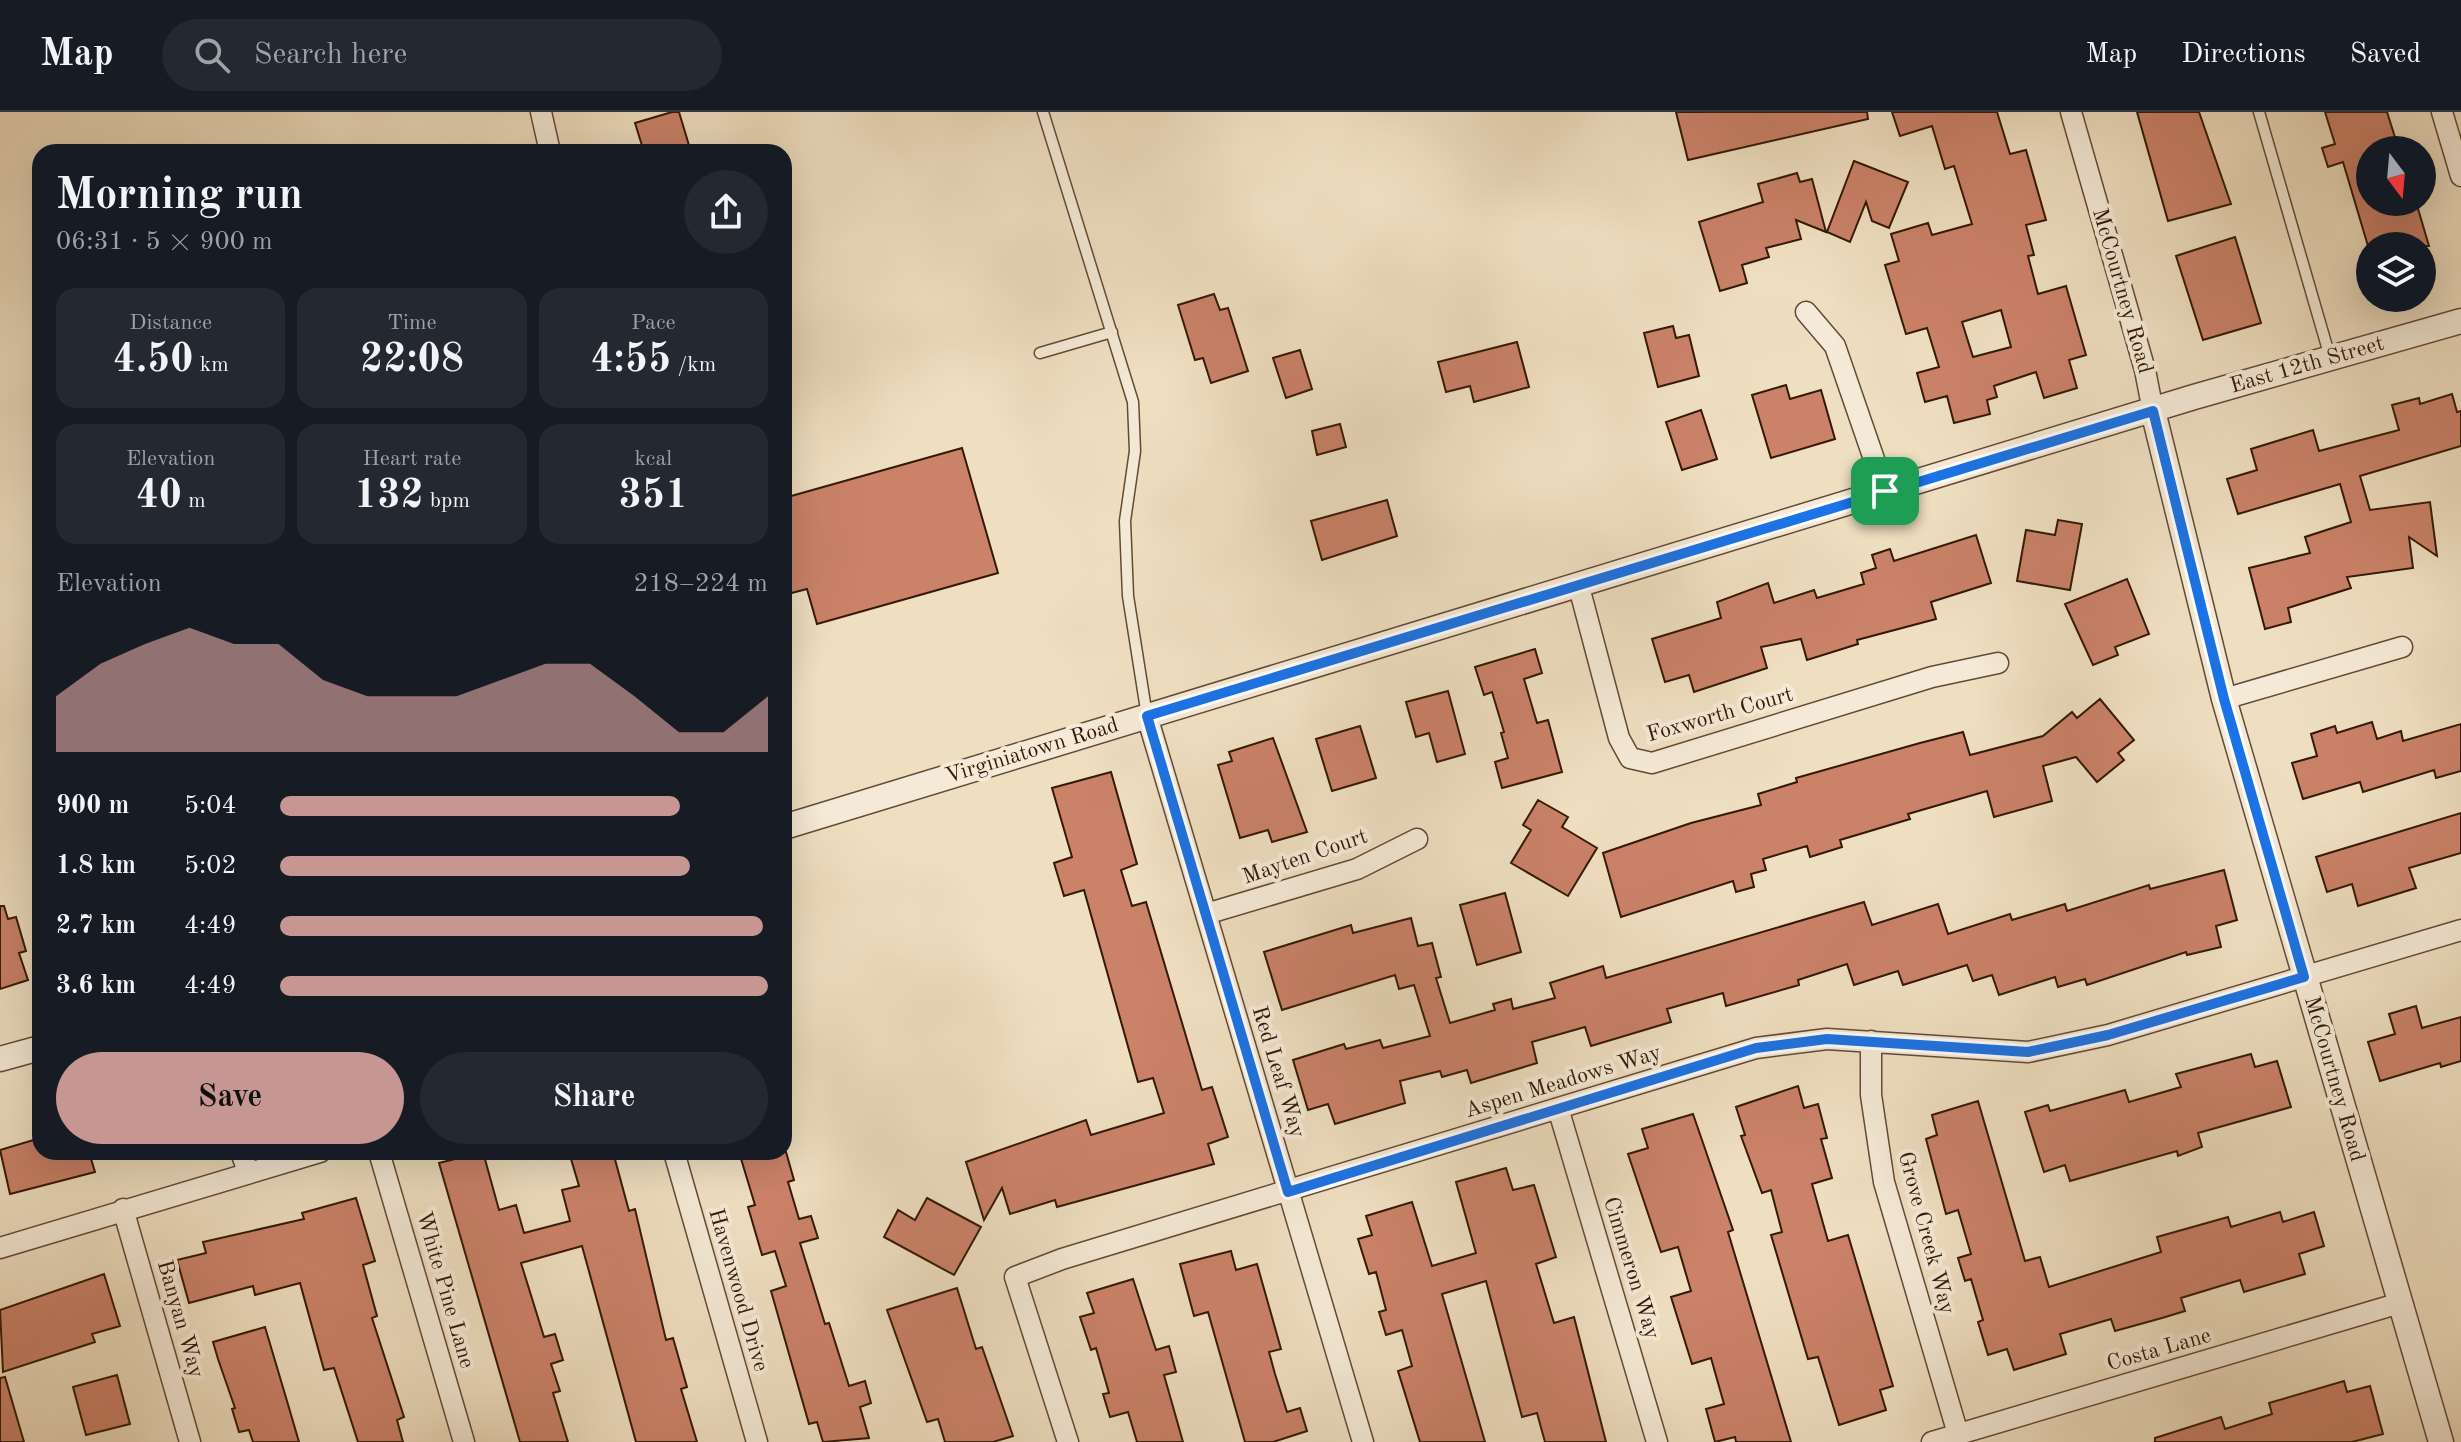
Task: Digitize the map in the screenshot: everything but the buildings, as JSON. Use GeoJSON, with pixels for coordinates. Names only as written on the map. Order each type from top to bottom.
{"type":"FeatureCollection","features":[{"type":"Feature","properties":{"kind":"street"},"geometry":{"type":"LineString","coordinates":[[541,112],[548,144]]}},
{"type":"Feature","properties":{"kind":"street","name":"McCourtney Road"},"geometry":{"type":"LineString","coordinates":[[2071,112],[2145,370],[2224,699],[2441,1442]]}},
{"type":"Feature","properties":{"kind":"street"},"geometry":{"type":"LineString","coordinates":[[2442,112],[2461,176]]}},
{"type":"Feature","properties":{"kind":"street"},"geometry":{"type":"LineString","coordinates":[[1806,312],[1835,346],[1885,491]]}},
{"type":"Feature","properties":{"kind":"street","name":"East 12th Street"},"geometry":{"type":"LineString","coordinates":[[2153,411],[2461,321]]}},
{"type":"Feature","properties":{"kind":"street","name":"Virginiatown Road"},"geometry":{"type":"LineString","coordinates":[[792,825],[2153,411]]}},
{"type":"Feature","properties":{"kind":"street","name":"Foxworth Court"},"geometry":{"type":"LineString","coordinates":[[1579,587],[1619,738],[1630,758],[1652,763],[1932,677],[1998,663]]}},
{"type":"Feature","properties":{"kind":"street"},"geometry":{"type":"LineString","coordinates":[[2224,699],[2402,647]]}},
{"type":"Feature","properties":{"kind":"street","name":"Red Leaf Way"},"geometry":{"type":"LineString","coordinates":[[1147,716],[1363,1442]]}},
{"type":"Feature","properties":{"kind":"street","name":"Mayten Court"},"geometry":{"type":"LineString","coordinates":[[1206,914],[1357,869],[1417,839]]}},
{"type":"Feature","properties":{"kind":"street","name":"Aspen Meadows Way"},"geometry":{"type":"LineString","coordinates":[[1068,1442],[1015,1277],[1062,1259],[1756,1048],[1792,1041],[1871,1041],[2028,1052],[2108,1035],[2461,930]]}},
{"type":"Feature","properties":{"kind":"street","name":"Grove Creek Way"},"geometry":{"type":"LineString","coordinates":[[1871,1041],[1871,1095],[1884,1182],[1958,1434]]}},
{"type":"Feature","properties":{"kind":"street"},"geometry":{"type":"LineString","coordinates":[[0,1059],[32,1050]]}},
{"type":"Feature","properties":{"kind":"street","name":"Cimmeron Way"},"geometry":{"type":"LineString","coordinates":[[1558,1108],[1657,1442]]}},
{"type":"Feature","properties":{"kind":"street"},"geometry":{"type":"LineString","coordinates":[[244,1160],[248,1172]]}},
{"type":"Feature","properties":{"kind":"street"},"geometry":{"type":"LineString","coordinates":[[0,1248],[291,1160]]}},
{"type":"Feature","properties":{"kind":"street","name":"White Pine Lane"},"geometry":{"type":"LineString","coordinates":[[381,1160],[464,1442]]}},
{"type":"Feature","properties":{"kind":"street","name":"Havenwood Drive"},"geometry":{"type":"LineString","coordinates":[[676,1160],[757,1442]]}},
{"type":"Feature","properties":{"kind":"street","name":"Banyan Way"},"geometry":{"type":"LineString","coordinates":[[123,1209],[190,1442]]}},
{"type":"Feature","properties":{"kind":"street","name":"Costa Lane"},"geometry":{"type":"LineString","coordinates":[[1932,1442],[2400,1303]]}},
{"type":"Feature","properties":{"kind":"lane"},"geometry":{"type":"LineString","coordinates":[[1043,112],[1133,402],[1135,451],[1125,521],[1128,596],[1147,716]]}},
{"type":"Feature","properties":{"kind":"lane"},"geometry":{"type":"LineString","coordinates":[[2259,112],[2330,359]]}},
{"type":"Feature","properties":{"kind":"lane"},"geometry":{"type":"LineString","coordinates":[[1040,353],[1112,332]]}},
{"type":"Feature","properties":{"kind":"route"},"geometry":{"type":"LineString","coordinates":[[2153,411],[2160,452],[2224,699],[2304,977],[2108,1035],[2028,1052],[1827,1039],[1792,1041],[1756,1048],[1288,1192],[1147,716],[1773,528],[1885,491],[2153,411]]}}]}
